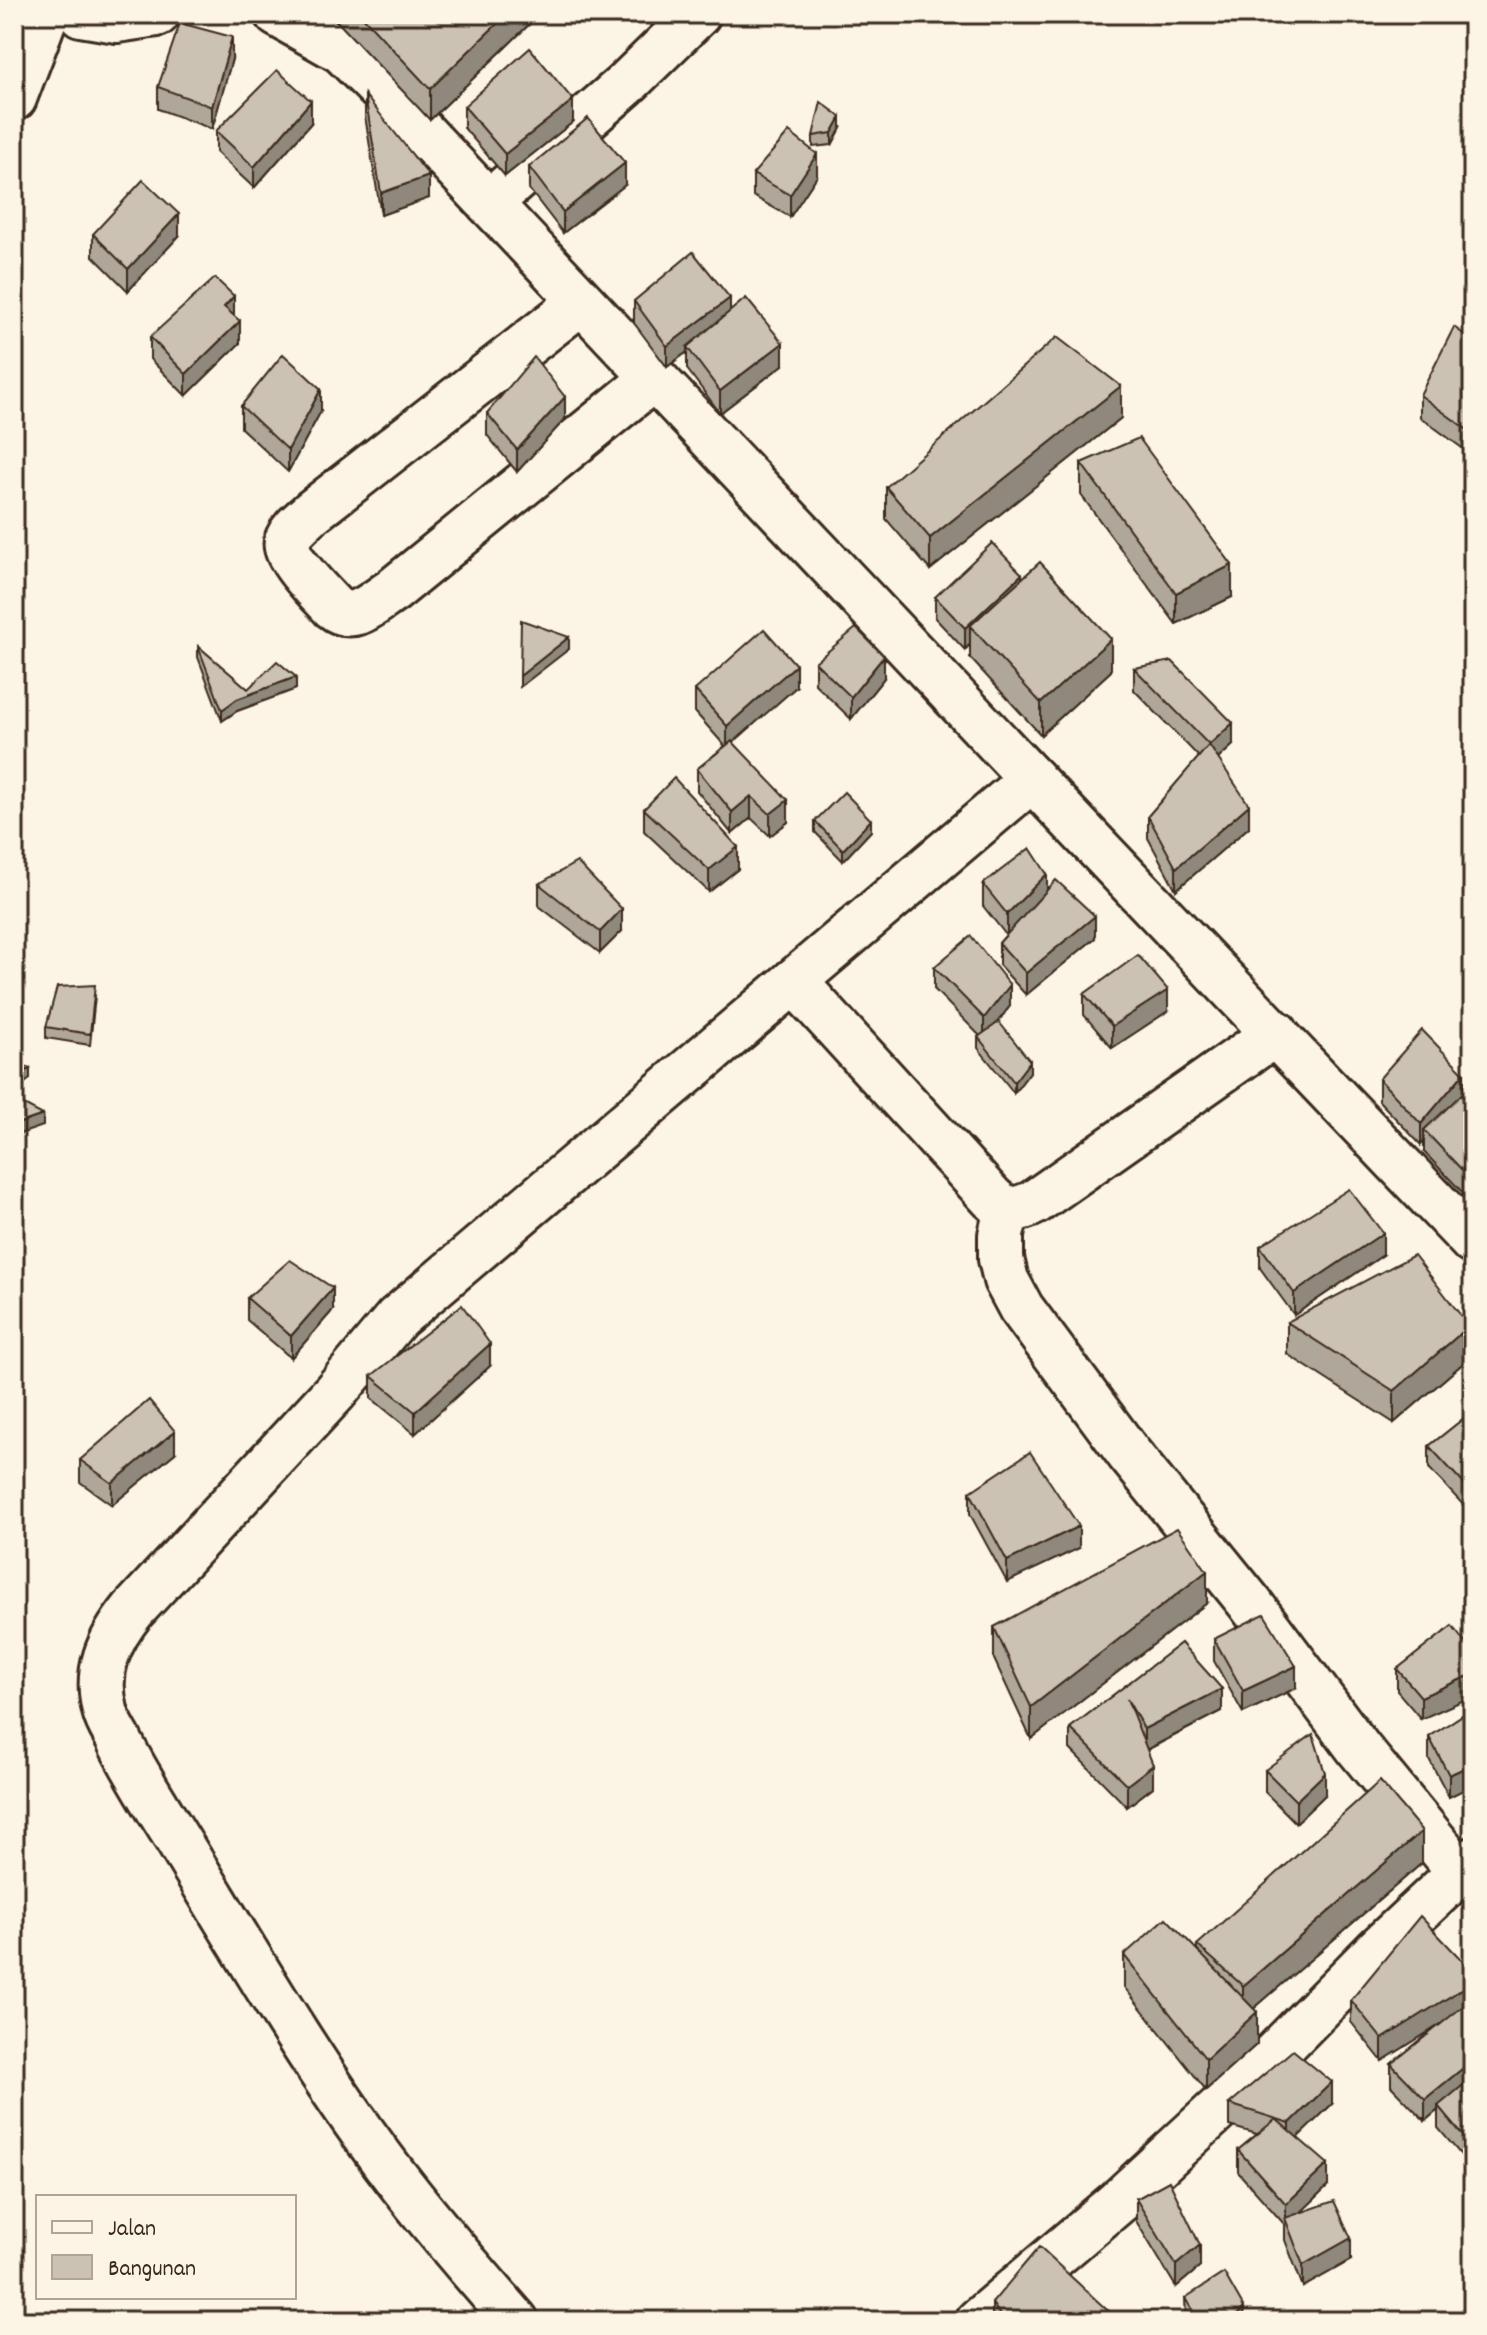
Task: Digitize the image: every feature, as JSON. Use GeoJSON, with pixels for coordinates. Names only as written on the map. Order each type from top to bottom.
{"type":"FeatureCollection","features":[{"type":"Feature","properties":{"kind":"street"},"geometry":{"type":"LineString","coordinates":[[14,98],[46,14]]}},
{"type":"Feature","properties":{"kind":"street"},"geometry":{"type":"LineString","coordinates":[[81,14],[117,20],[157,14]]}},
{"type":"Feature","properties":{"kind":"street"},"geometry":{"type":"LineString","coordinates":[[277,14],[342,51],[1473,1242]]}},
{"type":"Feature","properties":{"kind":"street"},"geometry":{"type":"LineString","coordinates":[[489,203],[625,85],[698,14]]}},
{"type":"Feature","properties":{"kind":"street"},"geometry":{"type":"LineString","coordinates":[[581,302],[323,503],[295,529],[287,540],[288,555],[333,607],[340,613],[357,614],[392,591],[654,378]]}},
{"type":"Feature","properties":{"kind":"street"},"geometry":{"type":"LineString","coordinates":[[516,2321],[461,2259],[384,2162],[269,1990],[128,1758],[105,1712],[102,1668],[116,1631],[133,1610],[335,1392],[397,1318],[1032,779]]}},
{"type":"Feature","properties":{"kind":"street"},"geometry":{"type":"LineString","coordinates":[[794,981],[992,1198],[1007,1209],[1020,1209],[1035,1202],[1276,1033]]}},
{"type":"Feature","properties":{"kind":"street"},"geometry":{"type":"LineString","coordinates":[[978,2321],[1118,2202],[1239,2090],[1377,1950],[1466,1866],[1359,1749],[1249,1602],[1129,1454],[1039,1334],[1006,1280],[1001,1259],[1001,1235],[1007,1209]]}},
{"type":"Feature","properties":{"kind":"building"},"geometry":{"type":"Polygon","coordinates":[[[360,14],[507,14],[430,89],[360,14]]]}},
{"type":"Feature","properties":{"kind":"building"},"geometry":{"type":"Polygon","coordinates":[[[180,23],[232,37],[212,107],[158,87],[180,23]]]}},
{"type":"Feature","properties":{"kind":"building"},"geometry":{"type":"Polygon","coordinates":[[[530,48],[573,100],[505,154],[464,106],[530,48]]]}},
{"type":"Feature","properties":{"kind":"building"},"geometry":{"type":"Polygon","coordinates":[[[277,70],[311,101],[254,167],[216,131],[277,70]]]}},
{"type":"Feature","properties":{"kind":"building"},"geometry":{"type":"Polygon","coordinates":[[[365,95],[429,176],[381,193],[365,95]]]}},
{"type":"Feature","properties":{"kind":"building"},"geometry":{"type":"Polygon","coordinates":[[[821,102],[841,117],[832,133],[813,136],[821,102]]]}},
{"type":"Feature","properties":{"kind":"building"},"geometry":{"type":"Polygon","coordinates":[[[588,118],[625,163],[563,212],[529,167],[588,118]]]}},
{"type":"Feature","properties":{"kind":"building"},"geometry":{"type":"Polygon","coordinates":[[[789,132],[817,154],[790,195],[753,174],[789,132]]]}},
{"type":"Feature","properties":{"kind":"building"},"geometry":{"type":"Polygon","coordinates":[[[143,180],[179,214],[128,269],[93,234],[143,180]]]}},
{"type":"Feature","properties":{"kind":"building"},"geometry":{"type":"Polygon","coordinates":[[[693,252],[730,298],[667,346],[634,301],[693,252]]]}},
{"type":"Feature","properties":{"kind":"building"},"geometry":{"type":"Polygon","coordinates":[[[215,278],[234,296],[224,307],[240,321],[186,374],[150,337],[215,278]]]}},
{"type":"Feature","properties":{"kind":"building"},"geometry":{"type":"Polygon","coordinates":[[[746,298],[783,343],[720,391],[687,347],[746,298]]]}},
{"type":"Feature","properties":{"kind":"building"},"geometry":{"type":"Polygon","coordinates":[[[1454,327],[1473,341],[1473,434],[1420,395],[1454,327]]]}},
{"type":"Feature","properties":{"kind":"building"},"geometry":{"type":"Polygon","coordinates":[[[1057,337],[1121,386],[930,538],[886,487],[1057,337]]]}},
{"type":"Feature","properties":{"kind":"building"},"geometry":{"type":"Polygon","coordinates":[[[283,354],[321,389],[288,450],[241,406],[283,354]]]}},
{"type":"Feature","properties":{"kind":"building"},"geometry":{"type":"Polygon","coordinates":[[[534,357],[565,397],[517,450],[487,413],[534,357]]]}},
{"type":"Feature","properties":{"kind":"building"},"geometry":{"type":"Polygon","coordinates":[[[1139,438],[1232,565],[1176,593],[1081,463],[1139,438]]]}},
{"type":"Feature","properties":{"kind":"building"},"geometry":{"type":"Polygon","coordinates":[[[992,543],[1022,574],[965,628],[935,597],[992,543]]]}},
{"type":"Feature","properties":{"kind":"building"},"geometry":{"type":"Polygon","coordinates":[[[1040,562],[1111,639],[1041,703],[970,626],[1040,562]]]}},
{"type":"Feature","properties":{"kind":"building"},"geometry":{"type":"Polygon","coordinates":[[[521,620],[569,637],[520,676],[521,620]]]}},
{"type":"Feature","properties":{"kind":"building"},"geometry":{"type":"Polygon","coordinates":[[[856,628],[884,656],[851,697],[815,662],[856,628]]]}},
{"type":"Feature","properties":{"kind":"building"},"geometry":{"type":"Polygon","coordinates":[[[764,629],[796,665],[727,726],[695,690],[764,629]]]}},
{"type":"Feature","properties":{"kind":"building"},"geometry":{"type":"Polygon","coordinates":[[[198,646],[248,689],[277,661],[296,677],[237,699],[222,710],[198,646]]]}},
{"type":"Feature","properties":{"kind":"building"},"geometry":{"type":"Polygon","coordinates":[[[1172,661],[1233,723],[1209,745],[1134,668],[1172,661]]]}},
{"type":"Feature","properties":{"kind":"building"},"geometry":{"type":"Polygon","coordinates":[[[732,741],[788,800],[770,814],[751,796],[732,812],[697,769],[732,741]]]}},
{"type":"Feature","properties":{"kind":"building"},"geometry":{"type":"Polygon","coordinates":[[[1209,745],[1249,805],[1176,868],[1148,816],[1209,745]]]}},
{"type":"Feature","properties":{"kind":"building"},"geometry":{"type":"Polygon","coordinates":[[[674,778],[738,847],[709,870],[644,809],[674,778]]]}},
{"type":"Feature","properties":{"kind":"building"},"geometry":{"type":"Polygon","coordinates":[[[844,792],[871,820],[843,850],[815,821],[844,792]]]}},
{"type":"Feature","properties":{"kind":"building"},"geometry":{"type":"Polygon","coordinates":[[[1030,848],[1047,874],[1007,914],[983,884],[1030,848]]]}},
{"type":"Feature","properties":{"kind":"building"},"geometry":{"type":"Polygon","coordinates":[[[577,862],[622,909],[600,932],[539,884],[577,862]]]}},
{"type":"Feature","properties":{"kind":"building"},"geometry":{"type":"Polygon","coordinates":[[[1056,880],[1095,916],[1026,973],[999,943],[1056,880]]]}},
{"type":"Feature","properties":{"kind":"building"},"geometry":{"type":"Polygon","coordinates":[[[971,936],[1010,985],[984,1018],[934,967],[971,936]]]}},
{"type":"Feature","properties":{"kind":"building"},"geometry":{"type":"Polygon","coordinates":[[[1138,955],[1168,990],[1112,1026],[1084,994],[1138,955]]]}},
{"type":"Feature","properties":{"kind":"building"},"geometry":{"type":"Polygon","coordinates":[[[95,985],[90,1034],[46,1027],[57,987],[95,985]]]}},
{"type":"Feature","properties":{"kind":"building"},"geometry":{"type":"Polygon","coordinates":[[[999,1022],[1030,1061],[1014,1082],[978,1037],[999,1022]]]}},
{"type":"Feature","properties":{"kind":"building"},"geometry":{"type":"Polygon","coordinates":[[[1422,1030],[1464,1073],[1421,1124],[1379,1079],[1422,1030]]]}},
{"type":"Feature","properties":{"kind":"building"},"geometry":{"type":"Polygon","coordinates":[[[14,1062],[30,1068],[14,1080],[14,1062]]]}},
{"type":"Feature","properties":{"kind":"building"},"geometry":{"type":"Polygon","coordinates":[[[1465,1091],[1473,1099],[1473,1164],[1464,1172],[1424,1130],[1465,1091]]]}},
{"type":"Feature","properties":{"kind":"building"},"geometry":{"type":"Polygon","coordinates":[[[22,1104],[43,1115],[14,1125],[14,1106],[22,1104]]]}},
{"type":"Feature","properties":{"kind":"building"},"geometry":{"type":"Polygon","coordinates":[[[1349,1189],[1383,1233],[1294,1293],[1260,1246],[1349,1189]]]}},
{"type":"Feature","properties":{"kind":"building"},"geometry":{"type":"Polygon","coordinates":[[[1414,1255],[1469,1326],[1394,1391],[1287,1322],[1414,1255]]]}},
{"type":"Feature","properties":{"kind":"building"},"geometry":{"type":"Polygon","coordinates":[[[290,1260],[333,1288],[291,1336],[247,1298],[290,1260]]]}},
{"type":"Feature","properties":{"kind":"building"},"geometry":{"type":"Polygon","coordinates":[[[462,1305],[490,1344],[415,1412],[371,1376],[462,1305]]]}},
{"type":"Feature","properties":{"kind":"building"},"geometry":{"type":"Polygon","coordinates":[[[149,1400],[175,1431],[112,1483],[80,1460],[149,1400]]]}},
{"type":"Feature","properties":{"kind":"building"},"geometry":{"type":"Polygon","coordinates":[[[1473,1411],[1473,1480],[1466,1486],[1429,1446],[1473,1411]]]}},
{"type":"Feature","properties":{"kind":"building"},"geometry":{"type":"Polygon","coordinates":[[[1030,1452],[1079,1526],[1007,1561],[970,1492],[1030,1452]]]}},
{"type":"Feature","properties":{"kind":"building"},"geometry":{"type":"Polygon","coordinates":[[[1177,1528],[1207,1571],[1031,1707],[994,1627],[1177,1528]]]}},
{"type":"Feature","properties":{"kind":"building"},"geometry":{"type":"Polygon","coordinates":[[[1264,1614],[1296,1666],[1243,1691],[1214,1639],[1264,1614]]]}},
{"type":"Feature","properties":{"kind":"building"},"geometry":{"type":"Polygon","coordinates":[[[1452,1626],[1473,1653],[1473,1674],[1421,1697],[1397,1669],[1452,1626]]]}},
{"type":"Feature","properties":{"kind":"building"},"geometry":{"type":"Polygon","coordinates":[[[1181,1643],[1222,1689],[1144,1729],[1127,1699],[1153,1765],[1127,1785],[1070,1728],[1181,1643]]]}},
{"type":"Feature","properties":{"kind":"building"},"geometry":{"type":"Polygon","coordinates":[[[1473,1708],[1473,1764],[1449,1775],[1429,1737],[1473,1708]]]}},
{"type":"Feature","properties":{"kind":"building"},"geometry":{"type":"Polygon","coordinates":[[[1313,1734],[1325,1773],[1296,1801],[1265,1770],[1313,1734]]]}},
{"type":"Feature","properties":{"kind":"building"},"geometry":{"type":"Polygon","coordinates":[[[1380,1781],[1422,1831],[1243,1986],[1197,1945],[1380,1781]]]}},
{"type":"Feature","properties":{"kind":"building"},"geometry":{"type":"Polygon","coordinates":[[[1420,1916],[1473,1972],[1473,1982],[1382,2039],[1351,2000],[1420,1916]]]}},
{"type":"Feature","properties":{"kind":"building"},"geometry":{"type":"Polygon","coordinates":[[[1166,1918],[1257,2012],[1206,2059],[1124,1955],[1166,1918]]]}},
{"type":"Feature","properties":{"kind":"building"},"geometry":{"type":"Polygon","coordinates":[[[1472,1999],[1473,2060],[1425,2099],[1391,2064],[1472,1999]]]}},
{"type":"Feature","properties":{"kind":"building"},"geometry":{"type":"Polygon","coordinates":[[[1293,2050],[1332,2082],[1290,2123],[1229,2104],[1293,2050]]]}},
{"type":"Feature","properties":{"kind":"building"},"geometry":{"type":"Polygon","coordinates":[[[1473,2077],[1473,2145],[1472,2146],[1438,2106],[1473,2077]]]}},
{"type":"Feature","properties":{"kind":"building"},"geometry":{"type":"Polygon","coordinates":[[[1276,2119],[1328,2164],[1286,2204],[1238,2150],[1276,2119]]]}},
{"type":"Feature","properties":{"kind":"building"},"geometry":{"type":"Polygon","coordinates":[[[1169,2181],[1200,2245],[1176,2265],[1136,2199],[1169,2181]]]}},
{"type":"Feature","properties":{"kind":"building"},"geometry":{"type":"Polygon","coordinates":[[[1334,2201],[1351,2238],[1303,2265],[1285,2218],[1334,2201]]]}},
{"type":"Feature","properties":{"kind":"building"},"geometry":{"type":"Polygon","coordinates":[[[1039,2247],[1119,2321],[1004,2321],[992,2303],[1039,2247]]]}},
{"type":"Feature","properties":{"kind":"building"},"geometry":{"type":"Polygon","coordinates":[[[1224,2273],[1244,2308],[1231,2321],[1199,2321],[1185,2298],[1224,2273]]]}}]}
